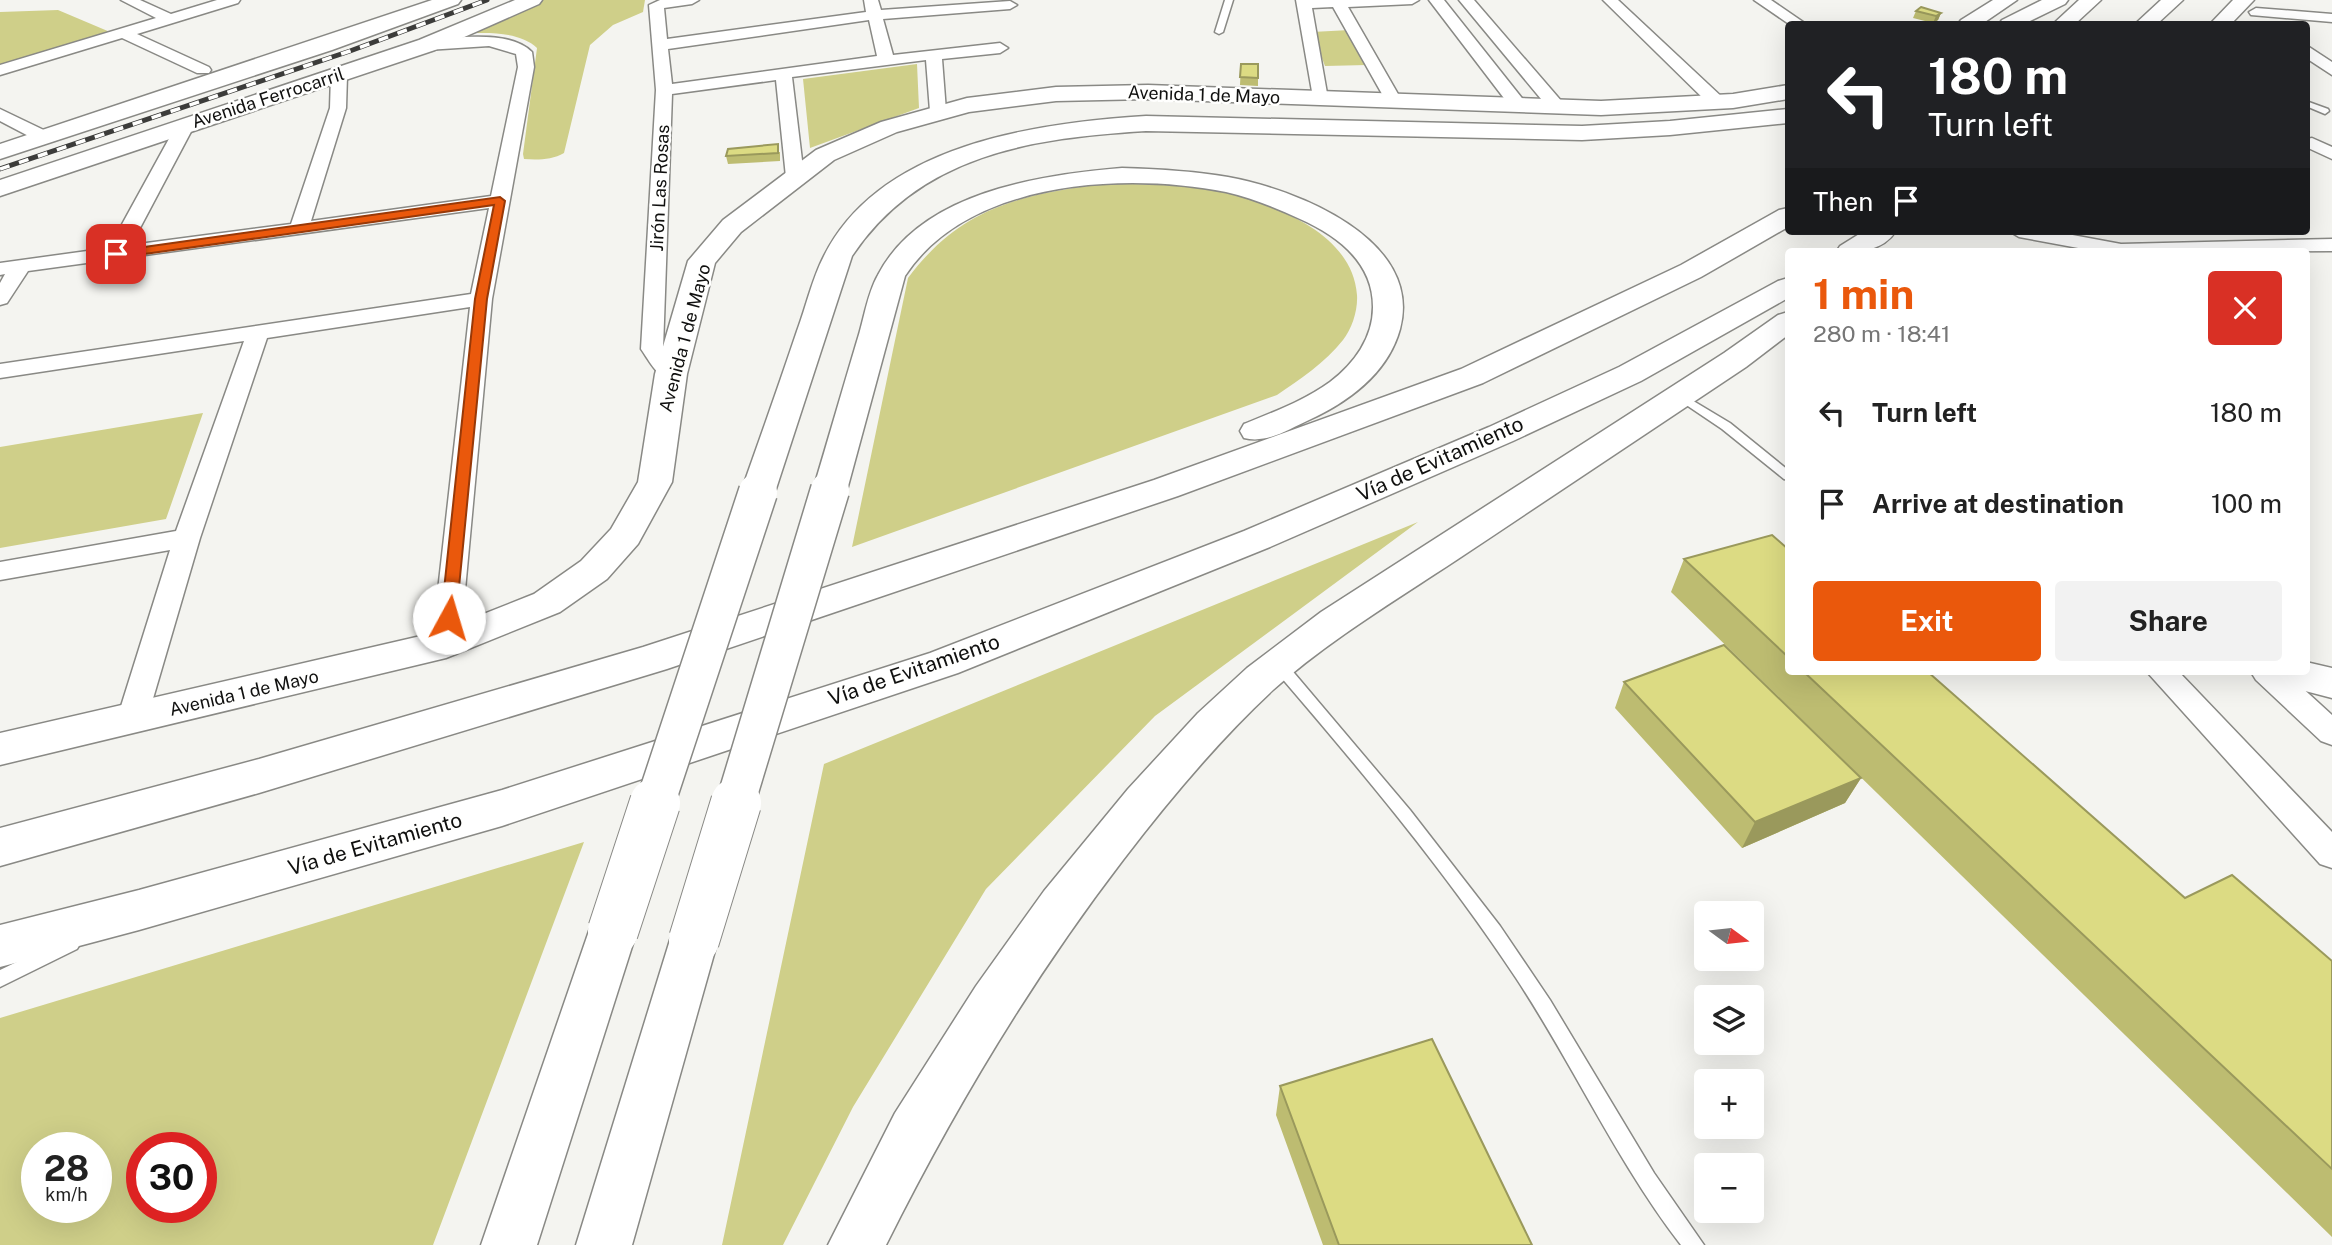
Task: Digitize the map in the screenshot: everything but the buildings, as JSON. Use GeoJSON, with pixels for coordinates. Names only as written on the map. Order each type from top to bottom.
{"type":"FeatureCollection","features":[{"type":"Feature","properties":{"kind":"main road","name":"Avenida Ferrocarril"},"geometry":{"type":"LineString","coordinates":[[0,152],[451,0]]}},
{"type":"Feature","properties":{"kind":"main road","name":"Avenida Ferrocarril"},"geometry":{"type":"LineString","coordinates":[[0,188],[427,45],[532,0]]}},
{"type":"Feature","properties":{"kind":"main road"},"geometry":{"type":"LineString","coordinates":[[1973,21],[2007,0]]}},
{"type":"Feature","properties":{"kind":"main road"},"geometry":{"type":"LineString","coordinates":[[2016,21],[2058,0]]}},
{"type":"Feature","properties":{"kind":"main road"},"geometry":{"type":"LineString","coordinates":[[2066,21],[2091,0]]}},
{"type":"Feature","properties":{"kind":"main road"},"geometry":{"type":"LineString","coordinates":[[2148,21],[2173,0]]}},
{"type":"Feature","properties":{"kind":"main road"},"geometry":{"type":"LineString","coordinates":[[2224,21],[2248,5]]}},
{"type":"Feature","properties":{"kind":"main road","name":"Avenida 1 de Mayo"},"geometry":{"type":"LineString","coordinates":[[0,749],[446,644],[547,603],[594,570],[625,536],[654,482],[671,374],[702,261],[732,226],[795,177],[825,155],[863,137],[938,111],[1056,94],[1148,92],[1518,106],[1635,107],[1725,102],[1785,92]]}},
{"type":"Feature","properties":{"kind":"main road"},"geometry":{"type":"LineString","coordinates":[[509,1245],[838,256],[854,232],[881,203],[955,159],[1037,134],[1146,123],[1641,132],[1785,116]]}},
{"type":"Feature","properties":{"kind":"main road"},"geometry":{"type":"LineString","coordinates":[[604,1245],[830,490],[891,276],[906,253],[925,236],[957,216],[995,199],[1027,189],[1077,179],[1182,176],[1230,183],[1291,202],[1345,231],[1367,251],[1380,269],[1388,291],[1389,315],[1382,338],[1368,362],[1348,384],[1299,412],[1232,442],[1167,488]]}},
{"type":"Feature","properties":{"kind":"main road"},"geometry":{"type":"LineString","coordinates":[[0,847],[259,776],[653,659],[1167,488],[1472,376],[1691,271],[1785,218]]}},
{"type":"Feature","properties":{"kind":"main road","name":"Vía de Evitamiento"},"geometry":{"type":"LineString","coordinates":[[0,946],[139,911],[502,808],[944,663],[1256,539],[1501,434],[1630,374],[1785,289]]}},
{"type":"Feature","properties":{"kind":"main road"},"geometry":{"type":"LineString","coordinates":[[856,1245],[921,1120],[993,1002],[1062,905],[1143,801],[1213,724],[1279,665],[1335,622],[1680,396],[1785,323]]}},
{"type":"Feature","properties":{"kind":"main road"},"geometry":{"type":"LineString","coordinates":[[2297,675],[2332,684]]}},
{"type":"Feature","properties":{"kind":"street"},"geometry":{"type":"LineString","coordinates":[[128,0],[170,19]]}},
{"type":"Feature","properties":{"kind":"street"},"geometry":{"type":"LineString","coordinates":[[0,70],[233,0]]}},
{"type":"Feature","properties":{"kind":"street"},"geometry":{"type":"LineString","coordinates":[[652,2],[692,0]]}},
{"type":"Feature","properties":{"kind":"street"},"geometry":{"type":"LineString","coordinates":[[1320,99],[1303,2],[1412,0]]}},
{"type":"Feature","properties":{"kind":"street"},"geometry":{"type":"LineString","coordinates":[[1436,0],[1518,106]]}},
{"type":"Feature","properties":{"kind":"street"},"geometry":{"type":"LineString","coordinates":[[1466,0],[1557,107]]}},
{"type":"Feature","properties":{"kind":"street"},"geometry":{"type":"LineString","coordinates":[[1610,0],[1725,102]]}},
{"type":"Feature","properties":{"kind":"street"},"geometry":{"type":"LineString","coordinates":[[1628,0],[1725,102]]}},
{"type":"Feature","properties":{"kind":"street"},"geometry":{"type":"LineString","coordinates":[[1761,0],[1793,21]]}},
{"type":"Feature","properties":{"kind":"street","name":"Jirón Las Rosas"},"geometry":{"type":"LineString","coordinates":[[652,2],[660,45],[664,90],[652,348],[671,374]]}},
{"type":"Feature","properties":{"kind":"street"},"geometry":{"type":"LineString","coordinates":[[1338,3],[1394,101]]}},
{"type":"Feature","properties":{"kind":"street"},"geometry":{"type":"LineString","coordinates":[[660,45],[872,7],[1010,5]]}},
{"type":"Feature","properties":{"kind":"street"},"geometry":{"type":"LineString","coordinates":[[2248,5],[2332,18]]}},
{"type":"Feature","properties":{"kind":"street"},"geometry":{"type":"LineString","coordinates":[[2248,5],[2269,21]]}},
{"type":"Feature","properties":{"kind":"street"},"geometry":{"type":"LineString","coordinates":[[872,7],[886,60]]}},
{"type":"Feature","properties":{"kind":"street"},"geometry":{"type":"LineString","coordinates":[[123,33],[203,70]]}},
{"type":"Feature","properties":{"kind":"street"},"geometry":{"type":"LineString","coordinates":[[427,45],[476,41],[508,42],[524,52],[526,67],[481,299],[446,644]]}},
{"type":"Feature","properties":{"kind":"street"},"geometry":{"type":"LineString","coordinates":[[664,90],[886,60],[1000,48]]}},
{"type":"Feature","properties":{"kind":"street"},"geometry":{"type":"LineString","coordinates":[[2310,53],[2332,57]]}},
{"type":"Feature","properties":{"kind":"street"},"geometry":{"type":"LineString","coordinates":[[2310,53],[2332,70]]}},
{"type":"Feature","properties":{"kind":"street"},"geometry":{"type":"LineString","coordinates":[[934,55],[938,111]]}},
{"type":"Feature","properties":{"kind":"street"},"geometry":{"type":"LineString","coordinates":[[784,74],[795,177]]}},
{"type":"Feature","properties":{"kind":"street"},"geometry":{"type":"LineString","coordinates":[[299,229],[338,108],[339,75]]}},
{"type":"Feature","properties":{"kind":"street"},"geometry":{"type":"LineString","coordinates":[[0,114],[44,137]]}},
{"type":"Feature","properties":{"kind":"street"},"geometry":{"type":"LineString","coordinates":[[116,254],[185,126]]}},
{"type":"Feature","properties":{"kind":"street"},"geometry":{"type":"LineString","coordinates":[[2312,143],[2332,154]]}},
{"type":"Feature","properties":{"kind":"street"},"geometry":{"type":"LineString","coordinates":[[0,299],[10,268],[500,201]]}},
{"type":"Feature","properties":{"kind":"street"},"geometry":{"type":"LineString","coordinates":[[2040,235],[2110,248]]}},
{"type":"Feature","properties":{"kind":"street"},"geometry":{"type":"LineString","coordinates":[[2205,248],[2332,245]]}},
{"type":"Feature","properties":{"kind":"street"},"geometry":{"type":"LineString","coordinates":[[0,371],[481,299]]}},
{"type":"Feature","properties":{"kind":"street"},"geometry":{"type":"LineString","coordinates":[[132,719],[187,538],[258,332]]}},
{"type":"Feature","properties":{"kind":"street"},"geometry":{"type":"LineString","coordinates":[[0,570],[187,538]]}},
{"type":"Feature","properties":{"kind":"street"},"geometry":{"type":"LineString","coordinates":[[2165,675],[2332,854]]}},
{"type":"Feature","properties":{"kind":"street"},"geometry":{"type":"LineString","coordinates":[[2269,675],[2332,733]]}},
{"type":"Feature","properties":{"kind":"lane"},"geometry":{"type":"LineString","coordinates":[[1219,32],[1229,0]]}},
{"type":"Feature","properties":{"kind":"lane"},"geometry":{"type":"LineString","coordinates":[[2310,105],[2325,111]]}},
{"type":"Feature","properties":{"kind":"lane"},"geometry":{"type":"LineString","coordinates":[[1680,396],[1726,426],[1785,474]]}},
{"type":"Feature","properties":{"kind":"lane"},"geometry":{"type":"LineString","coordinates":[[1279,665],[1380,781],[1522,973],[1664,1208],[1694,1245]]}},
{"type":"Feature","properties":{"kind":"lane"},"geometry":{"type":"LineString","coordinates":[[0,979],[139,911]]}},
{"type":"Feature","properties":{"kind":"shaded area"},"geometry":{"type":"Polygon","coordinates":[[[539,0],[645,0],[643,12],[613,25],[590,45],[564,153],[549,158],[524,159],[537,48],[530,42],[511,36],[490,33],[461,34],[539,0]]]}},
{"type":"Feature","properties":{"kind":"shaded area"},"geometry":{"type":"Polygon","coordinates":[[[58,10],[110,32],[0,66],[0,12],[58,10]]]}},
{"type":"Feature","properties":{"kind":"shaded area"},"geometry":{"type":"Polygon","coordinates":[[[1350,30],[1367,65],[1325,66],[1312,32],[1350,30]]]}},
{"type":"Feature","properties":{"kind":"shaded area"},"geometry":{"type":"Polygon","coordinates":[[[917,64],[919,108],[810,148],[803,79],[917,64]]]}},
{"type":"Feature","properties":{"kind":"shaded area"},"geometry":{"type":"Polygon","coordinates":[[[1104,184],[1202,188],[1258,202],[1308,225],[1336,247],[1353,277],[1357,295],[1356,307],[1346,336],[1320,363],[1277,395],[852,547],[908,278],[949,235],[995,208],[1046,193],[1104,184]]]}},
{"type":"Feature","properties":{"kind":"shaded area"},"geometry":{"type":"Polygon","coordinates":[[[203,413],[166,519],[0,548],[0,447],[203,413]]]}},
{"type":"Feature","properties":{"kind":"shaded area"},"geometry":{"type":"Polygon","coordinates":[[[1418,522],[1155,716],[986,889],[853,1107],[783,1245],[722,1245],[824,764],[1418,522]]]}},
{"type":"Feature","properties":{"kind":"shaded area"},"geometry":{"type":"Polygon","coordinates":[[[584,842],[433,1245],[0,1245],[0,1018],[584,842]]]}},
{"type":"Feature","properties":{"kind":"railway"},"geometry":{"type":"LineString","coordinates":[[0,169],[350,51],[487,0]]}},
{"type":"Feature","properties":{"kind":"route"},"geometry":{"type":"LineString","coordinates":[[116,254],[500,201],[481,299],[449,618]]}}]}
